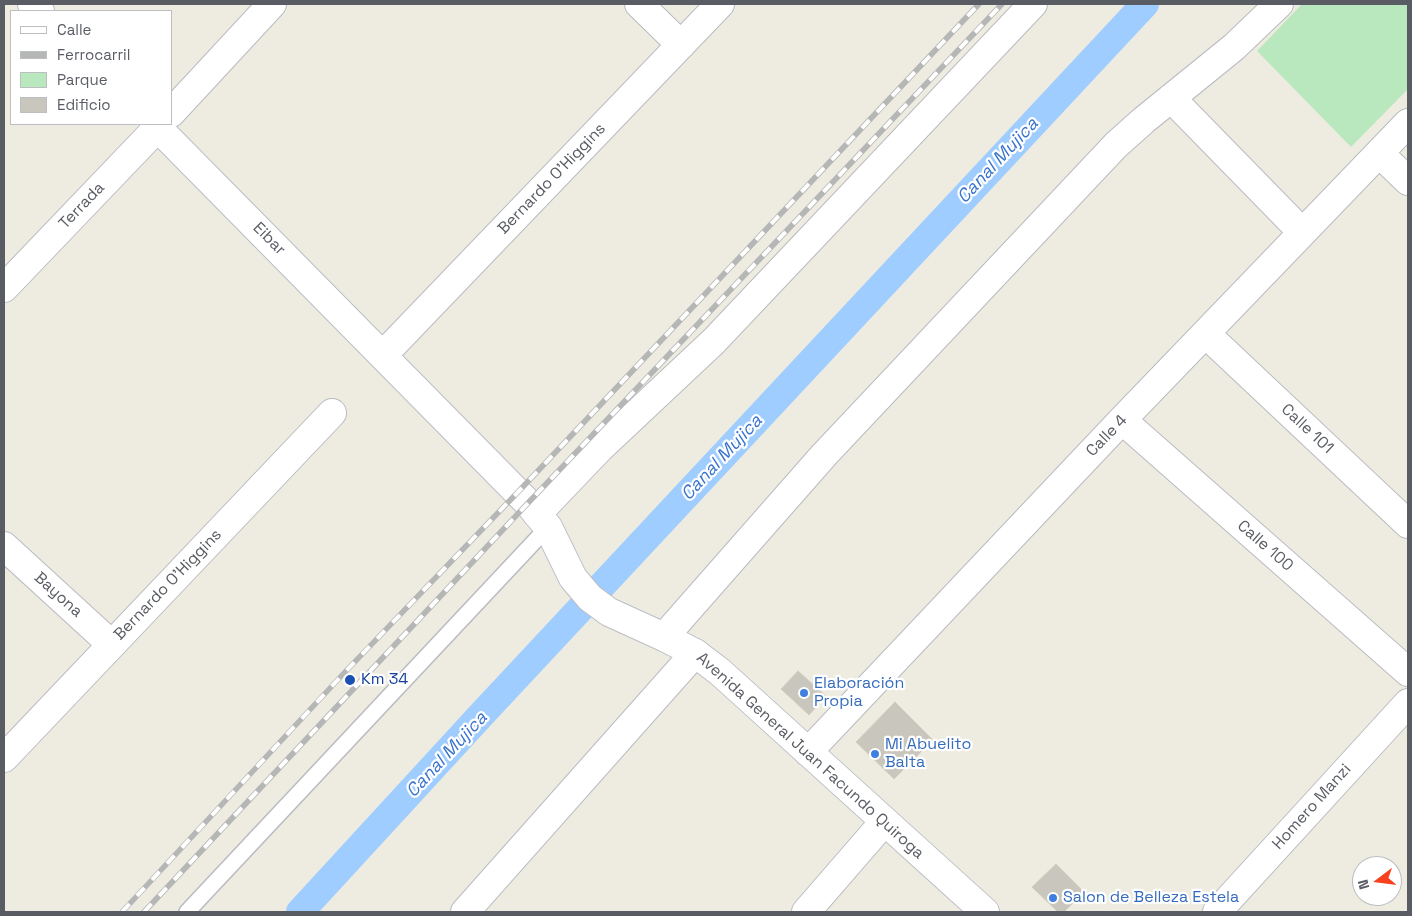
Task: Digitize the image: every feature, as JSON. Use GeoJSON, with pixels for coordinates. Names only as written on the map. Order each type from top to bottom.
{"type":"FeatureCollection","features":[{"type":"Feature","properties":{"kind":"street","name":"Terrada"},"geometry":{"type":"LineString","coordinates":[[172,110],[272,4]]}},
{"type":"Feature","properties":{"kind":"street"},"geometry":{"type":"LineString","coordinates":[[639,4],[681,45]]}},
{"type":"Feature","properties":{"kind":"street","name":"Bernardo O'Higgins"},"geometry":{"type":"LineString","coordinates":[[384,355],[720,4]]}},
{"type":"Feature","properties":{"kind":"street"},"geometry":{"type":"LineString","coordinates":[[542,521],[600,448],[714,341],[1033,4]]}},
{"type":"Feature","properties":{"kind":"street"},"geometry":{"type":"LineString","coordinates":[[664,637],[824,455],[1116,145],[1234,47],[1279,4]]}},
{"type":"Feature","properties":{"kind":"street"},"geometry":{"type":"LineString","coordinates":[[1171,98],[1302,232]]}},
{"type":"Feature","properties":{"kind":"street","name":"Calle 4"},"geometry":{"type":"LineString","coordinates":[[808,752],[1122,420],[1408,123]]}},
{"type":"Feature","properties":{"kind":"street","name":"Terrada"},"geometry":{"type":"LineString","coordinates":[[4,288],[158,125]]}},
{"type":"Feature","properties":{"kind":"street","name":"Eibar"},"geometry":{"type":"LineString","coordinates":[[164,125],[384,355]]}},
{"type":"Feature","properties":{"kind":"street"},"geometry":{"type":"LineString","coordinates":[[1380,154],[1408,181]]}},
{"type":"Feature","properties":{"kind":"street","name":"Calle 101"},"geometry":{"type":"LineString","coordinates":[[1206,334],[1408,524]]}},
{"type":"Feature","properties":{"kind":"street","name":"Avenida General Juan Facundo Quiroga"},"geometry":{"type":"LineString","coordinates":[[384,355],[528,502],[542,521],[573,578],[590,598],[609,612],[664,637],[695,654],[720,672],[985,912]]}},
{"type":"Feature","properties":{"kind":"street","name":"Bernardo O'Higgins"},"geometry":{"type":"LineString","coordinates":[[4,758],[332,413]]}},
{"type":"Feature","properties":{"kind":"street","name":"Calle 100"},"geometry":{"type":"LineString","coordinates":[[1122,420],[1408,672]]}},
{"type":"Feature","properties":{"kind":"street","name":"Bayona"},"geometry":{"type":"LineString","coordinates":[[4,546],[111,644]]}},
{"type":"Feature","properties":{"kind":"street"},"geometry":{"type":"LineString","coordinates":[[465,912],[695,654]]}},
{"type":"Feature","properties":{"kind":"street","name":"Homero Manzi"},"geometry":{"type":"LineString","coordinates":[[1217,912],[1408,703]]}},
{"type":"Feature","properties":{"kind":"street"},"geometry":{"type":"LineString","coordinates":[[806,912],[884,822]]}},
{"type":"Feature","properties":{"kind":"lane"},"geometry":{"type":"LineString","coordinates":[[187,912],[542,521]]}},
{"type":"Feature","properties":{"kind":"green space"},"geometry":{"type":"Polygon","coordinates":[[[1302,4],[1408,4],[1408,89],[1351,147],[1257,51],[1302,4]]]}},
{"type":"Feature","properties":{"kind":"building","name":"Elaboración Propia"},"geometry":{"type":"Polygon","coordinates":[[[798,671],[826,696],[809,715],[781,689],[798,671]]]}},
{"type":"Feature","properties":{"kind":"building"},"geometry":{"type":"Polygon","coordinates":[[[895,702],[933,740],[894,779],[856,742],[895,702]]]}},
{"type":"Feature","properties":{"kind":"building"},"geometry":{"type":"Polygon","coordinates":[[[1056,864],[1084,892],[1064,912],[1058,912],[1032,887],[1056,864]]]}},
{"type":"Feature","properties":{"kind":"waterway","name":"Canal Mujica"},"geometry":{"type":"LineString","coordinates":[[300,912],[482,714],[1145,4]]}},
{"type":"Feature","properties":{"kind":"railway"},"geometry":{"type":"LineString","coordinates":[[122,912],[345,672],[518,492],[979,4]]}},
{"type":"Feature","properties":{"kind":"railway"},"geometry":{"type":"LineString","coordinates":[[144,912],[528,503],[1002,4]]}},
{"type":"Feature","properties":{"kind":"place","name":"Km 34"},"geometry":{"type":"Point","coordinates":[350,680]}},
{"type":"Feature","properties":{"kind":"place","name":"Elaboración Propia"},"geometry":{"type":"Point","coordinates":[804,693]}},
{"type":"Feature","properties":{"kind":"place","name":"Mi Abuelito Balta"},"geometry":{"type":"Point","coordinates":[875,754]}},
{"type":"Feature","properties":{"kind":"place","name":"Salon de Belleza Estela"},"geometry":{"type":"Point","coordinates":[1053,898]}}]}
